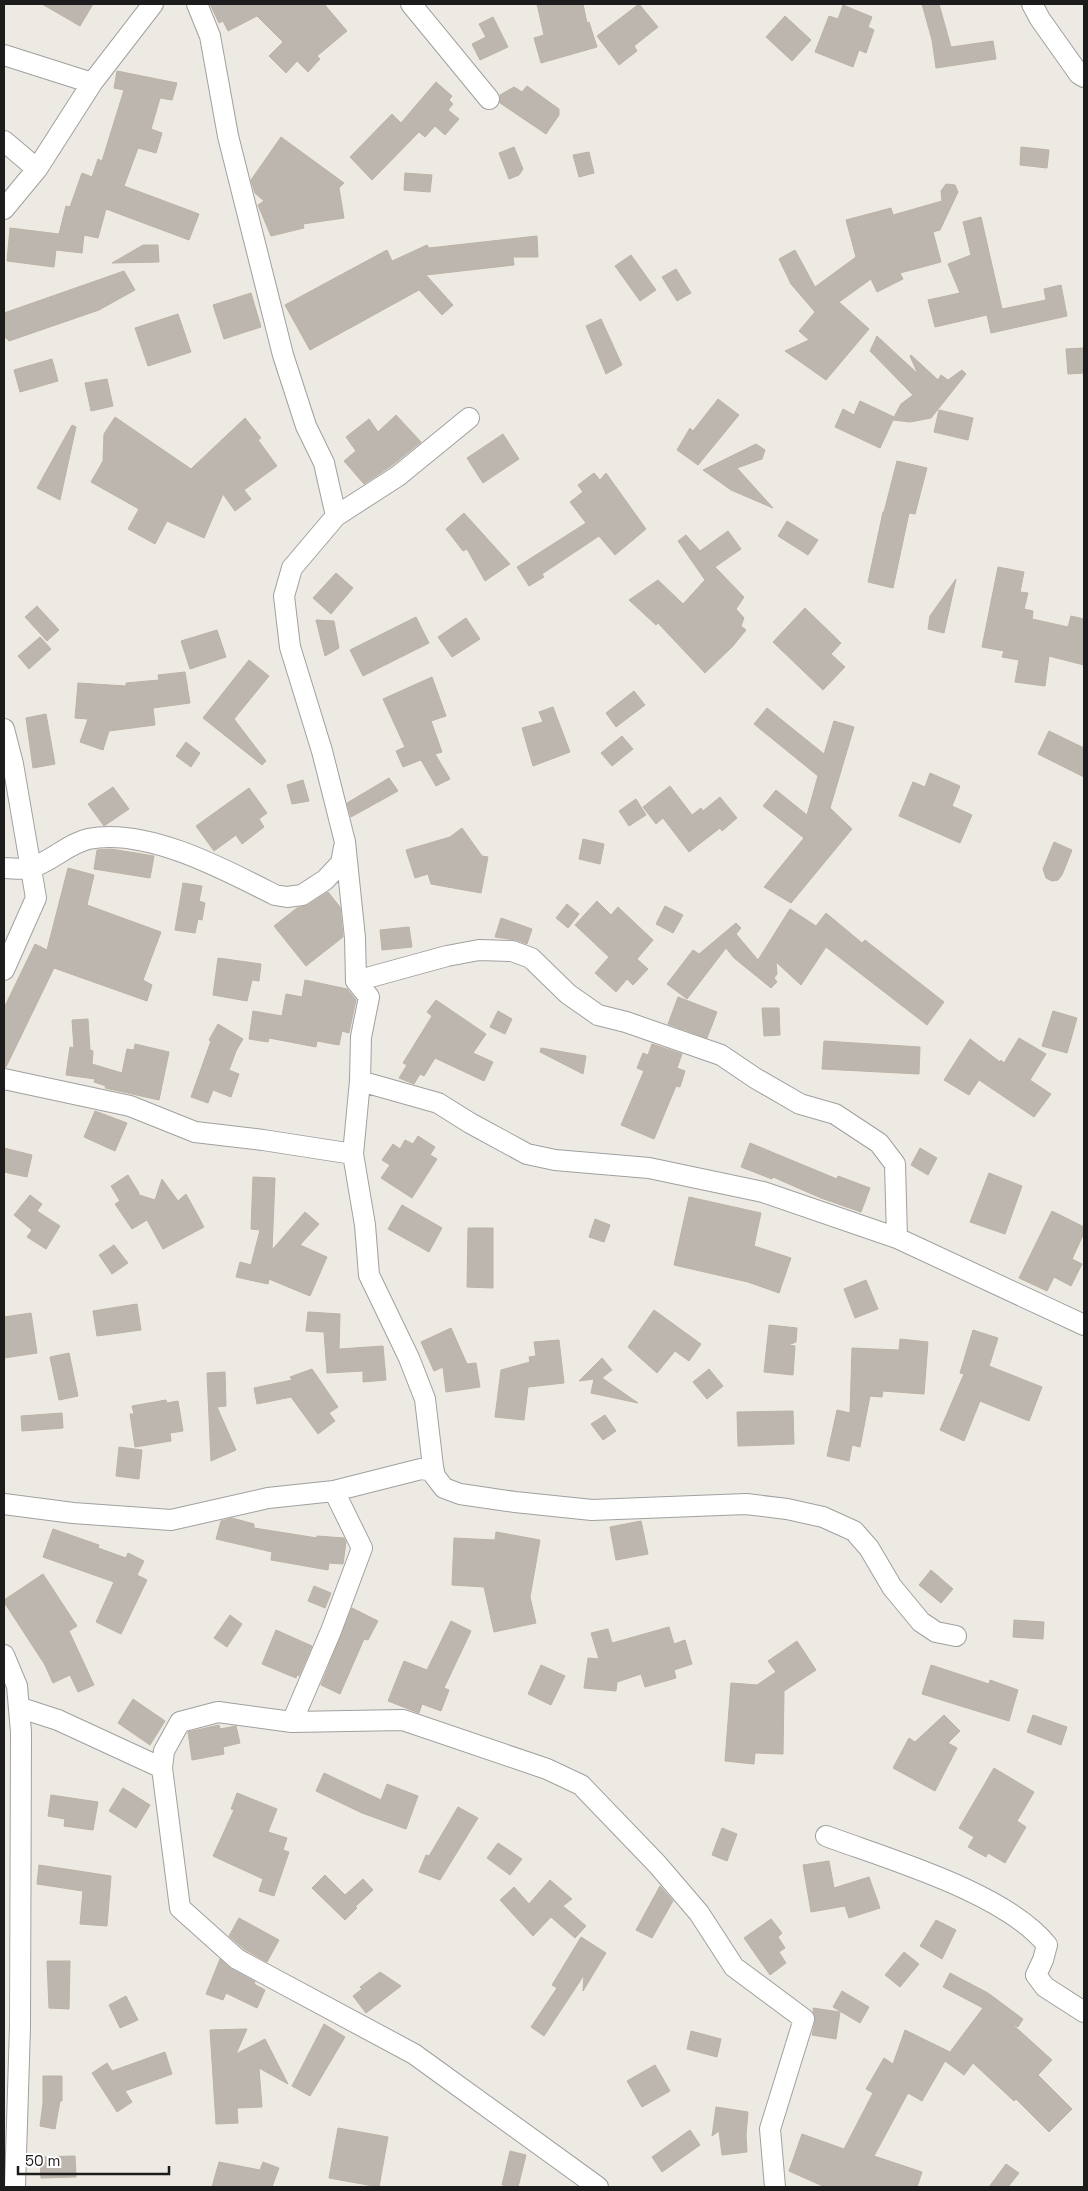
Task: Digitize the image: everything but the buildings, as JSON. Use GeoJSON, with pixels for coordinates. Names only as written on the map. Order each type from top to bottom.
{"type":"FeatureCollection","features":[{"type":"Feature","properties":{"kind":"street"},"geometry":{"type":"LineString","coordinates":[[4,209],[37,169],[92,83],[153,4]]}},
{"type":"Feature","properties":{"kind":"street"},"geometry":{"type":"LineString","coordinates":[[197,4],[210,36],[228,136],[283,355],[306,426],[324,463],[336,516]]}},
{"type":"Feature","properties":{"kind":"street"},"geometry":{"type":"LineString","coordinates":[[411,4],[489,99]]}},
{"type":"Feature","properties":{"kind":"street"},"geometry":{"type":"LineString","coordinates":[[1032,4],[1040,19],[1078,74],[1084,77]]}},
{"type":"Feature","properties":{"kind":"street"},"geometry":{"type":"LineString","coordinates":[[4,55],[92,83]]}},
{"type":"Feature","properties":{"kind":"street"},"geometry":{"type":"LineString","coordinates":[[4,141],[37,169]]}},
{"type":"Feature","properties":{"kind":"street"},"geometry":{"type":"LineString","coordinates":[[469,418],[398,476],[336,516],[292,568],[284,596],[290,647],[322,751],[345,842],[355,938],[356,981],[369,996],[361,1037],[360,1081],[353,1154],[365,1225],[370,1276],[426,1398],[434,1475],[444,1488],[460,1494],[515,1502],[592,1510],[746,1504],[787,1509],[823,1517],[854,1531],[869,1548],[892,1587],[921,1622],[936,1632],[956,1636]]}},
{"type":"Feature","properties":{"kind":"street"},"geometry":{"type":"LineString","coordinates":[[4,729],[13,764],[36,898],[4,970]]}},
{"type":"Feature","properties":{"kind":"street"},"geometry":{"type":"LineString","coordinates":[[4,868],[30,868],[82,841],[106,837],[129,839],[174,849],[202,859],[275,895],[287,897],[302,894],[325,880],[341,863],[345,842]]}},
{"type":"Feature","properties":{"kind":"street"},"geometry":{"type":"LineString","coordinates":[[356,981],[447,956],[479,950],[512,951],[531,958],[568,994],[598,1015],[626,1022],[721,1055],[755,1078],[800,1104],[835,1114],[879,1143],[895,1164],[897,1238]]}},
{"type":"Feature","properties":{"kind":"street"},"geometry":{"type":"LineString","coordinates":[[4,1079],[130,1106],[195,1132],[353,1154]]}},
{"type":"Feature","properties":{"kind":"street"},"geometry":{"type":"LineString","coordinates":[[360,1081],[438,1103],[527,1154],[555,1160],[650,1168],[763,1192],[897,1238],[1084,1325]]}},
{"type":"Feature","properties":{"kind":"street"},"geometry":{"type":"LineString","coordinates":[[4,1504],[73,1513],[171,1520],[268,1498],[334,1491],[421,1469],[434,1471]]}},
{"type":"Feature","properties":{"kind":"street"},"geometry":{"type":"LineString","coordinates":[[292,1722],[331,1631],[362,1548],[334,1491]]}},
{"type":"Feature","properties":{"kind":"street"},"geometry":{"type":"LineString","coordinates":[[4,1655],[17,1686],[21,1708],[20,2027],[15,2187]]}},
{"type":"Feature","properties":{"kind":"street"},"geometry":{"type":"LineString","coordinates":[[21,1708],[58,1720],[162,1768]]}},
{"type":"Feature","properties":{"kind":"street"},"geometry":{"type":"LineString","coordinates":[[598,2187],[414,2054],[237,1958],[180,1908],[162,1768],[164,1751],[180,1722],[218,1712],[292,1722],[403,1720],[547,1769],[581,1785],[657,1864],[699,1913],[734,1967],[804,2019],[770,2129],[775,2187]]}},
{"type":"Feature","properties":{"kind":"street"},"geometry":{"type":"LineString","coordinates":[[826,1836],[942,1879],[986,1899],[1019,1920],[1038,1933],[1047,1945],[1036,1975],[1045,1987],[1084,2012]]}}]}
